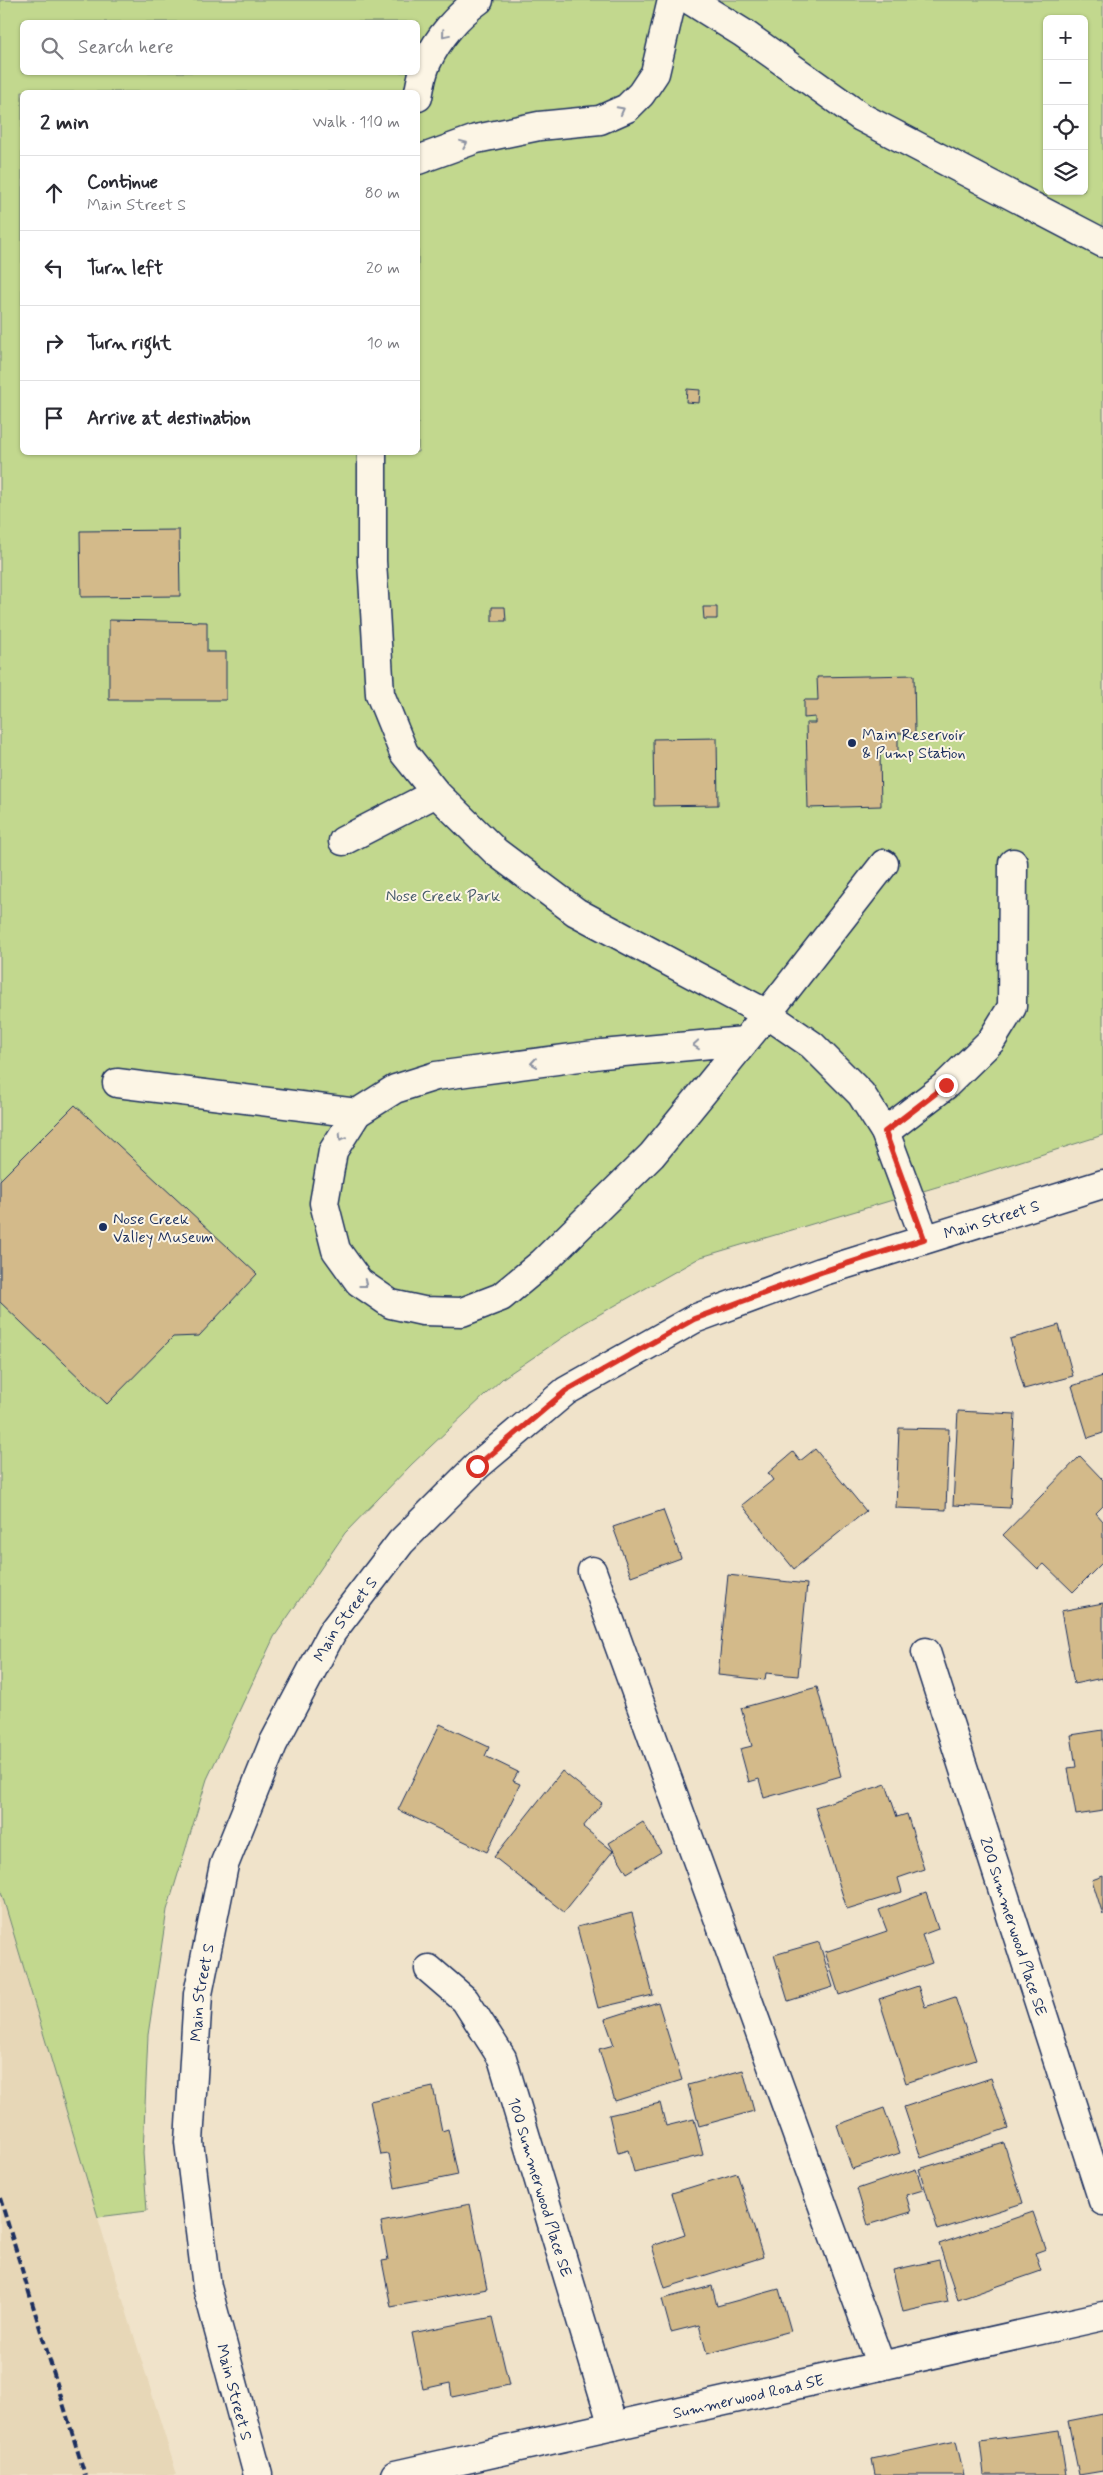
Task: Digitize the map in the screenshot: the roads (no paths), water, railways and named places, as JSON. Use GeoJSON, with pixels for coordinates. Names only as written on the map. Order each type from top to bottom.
{"type":"FeatureCollection","features":[{"type":"Feature","properties":{"kind":"street"},"geometry":{"type":"LineString","coordinates":[[420,90],[426,64],[440,40],[465,10],[479,0]]}},
{"type":"Feature","properties":{"kind":"street"},"geometry":{"type":"LineString","coordinates":[[420,159],[476,139],[538,126],[600,120],[627,108],[641,94],[655,73],[672,0]]}},
{"type":"Feature","properties":{"kind":"street"},"geometry":{"type":"LineString","coordinates":[[690,0],[743,33],[861,117],[1103,243]]}},
{"type":"Feature","properties":{"kind":"street"},"geometry":{"type":"LineString","coordinates":[[372,455],[372,561],[380,694],[404,753],[436,793],[496,852],[576,912],[767,1014],[812,1045],[861,1094],[885,1132],[924,1239]]}},
{"type":"Feature","properties":{"kind":"street"},"geometry":{"type":"LineString","coordinates":[[343,840],[436,793]]}},
{"type":"Feature","properties":{"kind":"street"},"geometry":{"type":"LineString","coordinates":[[885,1132],[946,1085],[985,1047],[1012,1007],[1013,863]]}},
{"type":"Feature","properties":{"kind":"street"},"geometry":{"type":"LineString","coordinates":[[744,1041],[602,1054],[436,1076],[395,1089],[357,1113],[333,1151],[324,1203],[336,1250],[359,1282],[391,1304],[423,1311],[462,1312],[501,1297],[542,1263],[652,1155],[767,1014],[884,864]]}},
{"type":"Feature","properties":{"kind":"street"},"geometry":{"type":"LineString","coordinates":[[117,1084],[357,1113]]}},
{"type":"Feature","properties":{"kind":"street","name":"Main Street S"},"geometry":{"type":"LineString","coordinates":[[258,2475],[207,2287],[189,2142],[198,1994],[224,1865],[273,1744],[332,1632],[401,1542],[477,1466],[566,1391],[694,1319],[821,1272],[1103,1184]]}},
{"type":"Feature","properties":{"kind":"street"},"geometry":{"type":"LineString","coordinates":[[592,1571],[881,2366]]}},
{"type":"Feature","properties":{"kind":"street","name":"200 Summerwood Place SE"},"geometry":{"type":"LineString","coordinates":[[926,1652],[1103,2200]]}},
{"type":"Feature","properties":{"kind":"street","name":"100 Summerwood Place SE"},"geometry":{"type":"LineString","coordinates":[[429,1969],[465,2000],[502,2058],[613,2426]]}},
{"type":"Feature","properties":{"kind":"street","name":"Summerwood Road SE"},"geometry":{"type":"LineString","coordinates":[[395,2475],[1103,2316]]}},
{"type":"Feature","properties":{"kind":"railway"},"geometry":{"type":"LineString","coordinates":[[0,2198],[85,2475]]}},
{"type":"Feature","properties":{"kind":"place","name":"Main Reservoir & Pump Station"},"geometry":{"type":"Point","coordinates":[852,743]}},
{"type":"Feature","properties":{"kind":"place","name":"Nose Creek Valley Museum"},"geometry":{"type":"Point","coordinates":[103,1227]}},
{"type":"Feature","properties":{"kind":"park label","name":"Nose Creek Park"},"geometry":{"type":"Point","coordinates":[443,895]}}]}
